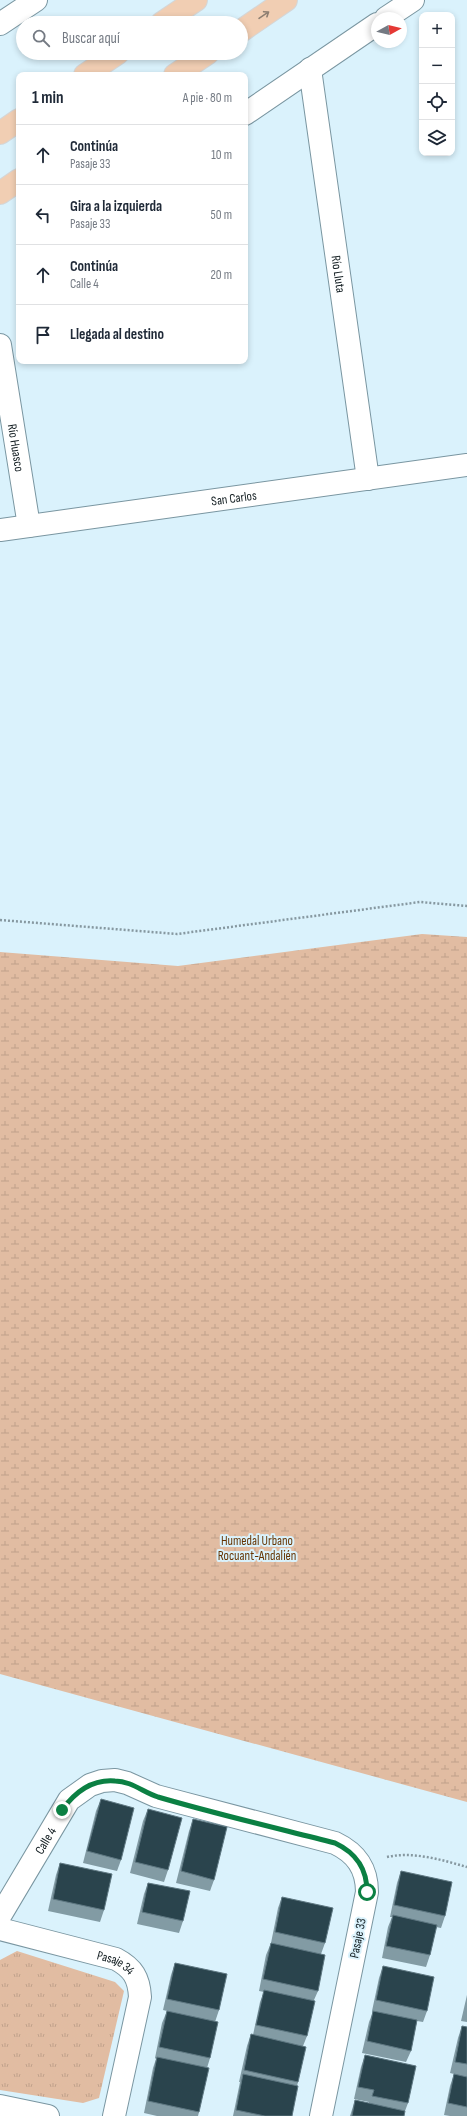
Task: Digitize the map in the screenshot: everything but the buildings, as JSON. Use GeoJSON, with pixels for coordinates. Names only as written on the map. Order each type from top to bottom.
{"type":"FeatureCollection","features":[{"type":"Feature","properties":{"kind":"main road"},"geometry":{"type":"LineString","coordinates":[[172,16],[196,0]]}},
{"type":"Feature","properties":{"kind":"main road"},"geometry":{"type":"LineString","coordinates":[[248,26],[286,0]]}},
{"type":"Feature","properties":{"kind":"main road"},"geometry":{"type":"LineString","coordinates":[[90,72],[108,60]]}},
{"type":"Feature","properties":{"kind":"main road"},"geometry":{"type":"LineString","coordinates":[[180,72],[198,60]]}},
{"type":"Feature","properties":{"kind":"main road"},"geometry":{"type":"LineString","coordinates":[[0,133],[16,122]]}},
{"type":"Feature","properties":{"kind":"main road"},"geometry":{"type":"LineString","coordinates":[[0,193],[16,182]]}},
{"type":"Feature","properties":{"kind":"street"},"geometry":{"type":"LineString","coordinates":[[0,24],[36,0]]}},
{"type":"Feature","properties":{"kind":"street"},"geometry":{"type":"LineString","coordinates":[[395,12],[413,0]]}},
{"type":"Feature","properties":{"kind":"street"},"geometry":{"type":"LineString","coordinates":[[248,112],[371,28]]}},
{"type":"Feature","properties":{"kind":"street","name":"Río Lluta"},"geometry":{"type":"LineString","coordinates":[[310,69],[368,479]]}},
{"type":"Feature","properties":{"kind":"street","name":"Río Huasco"},"geometry":{"type":"LineString","coordinates":[[0,345],[29,526]]}},
{"type":"Feature","properties":{"kind":"street","name":"San Carlos"},"geometry":{"type":"LineString","coordinates":[[0,530],[467,465]]}},
{"type":"Feature","properties":{"kind":"street","name":"Calle 4"},"geometry":{"type":"LineString","coordinates":[[0,1916],[70,1800],[90,1785],[115,1780],[128,1782]]}},
{"type":"Feature","properties":{"kind":"street","name":"Pasaje 33"},"geometry":{"type":"LineString","coordinates":[[128,1782],[156,1796],[335,1843],[353,1854],[360,1863],[367,1882],[367,1892],[321,2116]]}},
{"type":"Feature","properties":{"kind":"street","name":"Pasaje 34"},"geometry":{"type":"LineString","coordinates":[[0,1929],[116,1959],[126,1964],[135,1973],[140,1984],[140,1997],[114,2116]]}},
{"type":"Feature","properties":{"kind":"street"},"geometry":{"type":"LineString","coordinates":[[0,2106],[48,2116]]}},
{"type":"Feature","properties":{"kind":"path"},"geometry":{"type":"LineString","coordinates":[[0,920],[177,934],[420,902],[467,906]]}},
{"type":"Feature","properties":{"kind":"path"},"geometry":{"type":"LineString","coordinates":[[360,1863],[400,1854],[436,1859],[467,1867]]}},
{"type":"Feature","properties":{"kind":"green space","name":"Humedal Urbano Rocuant-Andalién"},"geometry":{"type":"Polygon","coordinates":[[[422,934],[467,937],[467,1802],[0,1674],[0,952],[178,966],[422,934]]]}},
{"type":"Feature","properties":{"kind":"green space"},"geometry":{"type":"Polygon","coordinates":[[[17,1951],[115,1982],[124,1991],[99,2098],[83,2103],[0,2090],[0,1960],[17,1951]]]}},
{"type":"Feature","properties":{"kind":"route"},"geometry":{"type":"LineString","coordinates":[[62,1810],[79,1791],[90,1785],[115,1780],[128,1782],[156,1796],[335,1843],[353,1854],[360,1863],[367,1882],[367,1892]]}}]}
